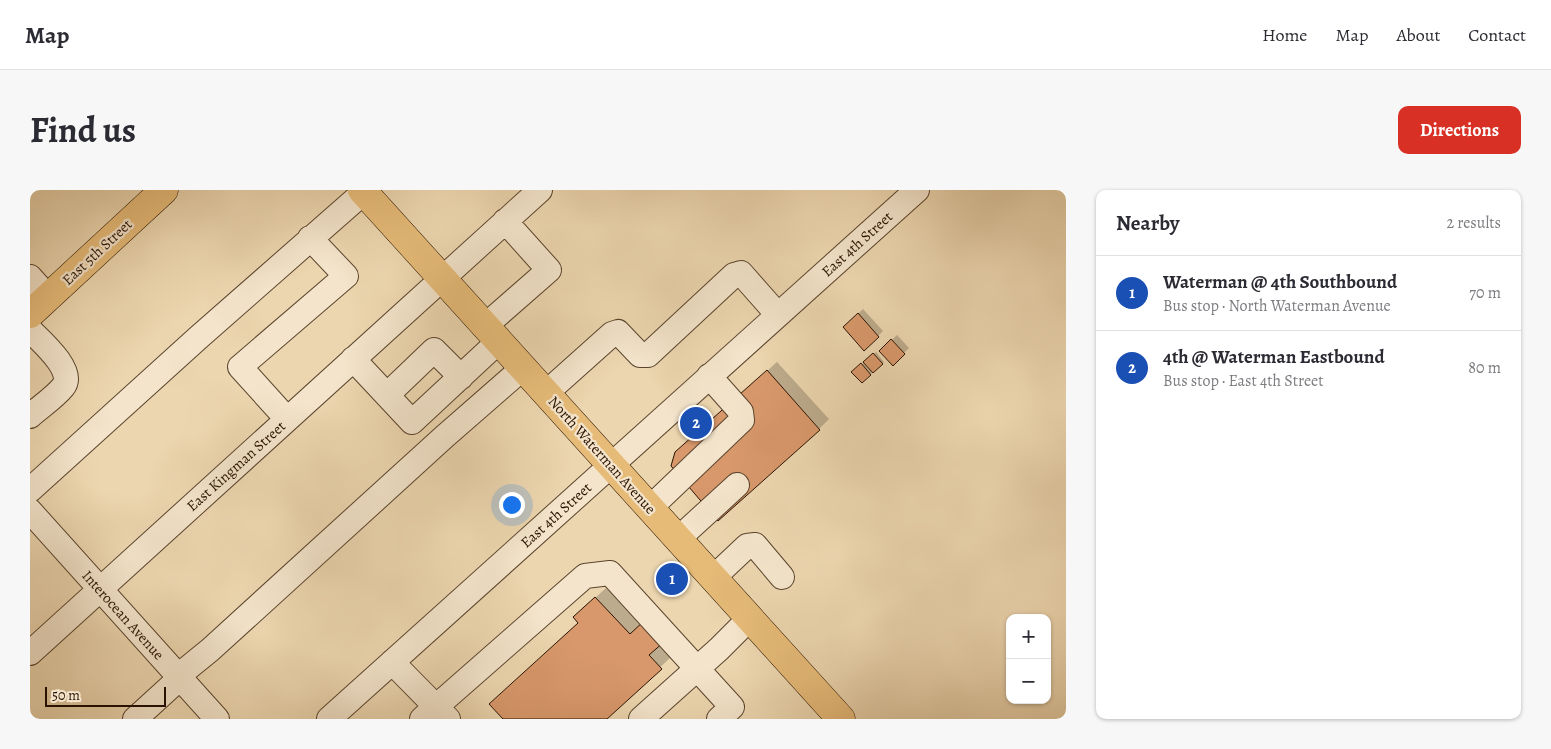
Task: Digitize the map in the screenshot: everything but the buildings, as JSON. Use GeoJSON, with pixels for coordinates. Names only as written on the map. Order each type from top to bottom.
{"type":"FeatureCollection","features":[{"type":"Feature","properties":{"kind":"main road","name":"East 5th Street"},"geometry":{"type":"LineString","coordinates":[[39,306],[164,190]]}},
{"type":"Feature","properties":{"kind":"main road","name":"North Waterman Avenue"},"geometry":{"type":"LineString","coordinates":[[363,191],[841,719]]}},
{"type":"Feature","properties":{"kind":"street","name":"East Kingman Street"},"geometry":{"type":"LineString","coordinates":[[30,653],[540,190]]}},
{"type":"Feature","properties":{"kind":"street","name":"East 4th Street"},"geometry":{"type":"LineString","coordinates":[[329,719],[917,190]]}},
{"type":"Feature","properties":{"kind":"street"},"geometry":{"type":"LineString","coordinates":[[30,490],[363,191]]}},
{"type":"Feature","properties":{"kind":"street"},"geometry":{"type":"LineString","coordinates":[[353,359],[412,422],[460,377],[492,334],[549,270],[505,221]]}},
{"type":"Feature","properties":{"kind":"street"},"geometry":{"type":"LineString","coordinates":[[287,418],[240,367],[346,276],[310,238]]}},
{"type":"Feature","properties":{"kind":"street"},"geometry":{"type":"LineString","coordinates":[[546,393],[612,334],[618,332],[640,355],[648,355],[734,275],[741,273],[778,315]]}},
{"type":"Feature","properties":{"kind":"street"},"geometry":{"type":"LineString","coordinates":[[30,277],[39,306]]}},
{"type":"Feature","properties":{"kind":"street"},"geometry":{"type":"LineString","coordinates":[[30,330],[61,364],[66,376],[64,386],[30,416]]}},
{"type":"Feature","properties":{"kind":"street"},"geometry":{"type":"LineString","coordinates":[[387,395],[434,350],[460,377]]}},
{"type":"Feature","properties":{"kind":"street"},"geometry":{"type":"LineString","coordinates":[[134,719],[444,437],[523,368]]}},
{"type":"Feature","properties":{"kind":"street"},"geometry":{"type":"LineString","coordinates":[[650,508],[742,420],[741,412],[710,376]]}},
{"type":"Feature","properties":{"kind":"street"},"geometry":{"type":"LineString","coordinates":[[678,539],[737,485]]}},
{"type":"Feature","properties":{"kind":"street","name":"Interocean Avenue"},"geometry":{"type":"LineString","coordinates":[[30,510],[217,719]]}},
{"type":"Feature","properties":{"kind":"street"},"geometry":{"type":"LineString","coordinates":[[713,578],[746,546],[755,545],[782,577]]}},
{"type":"Feature","properties":{"kind":"street"},"geometry":{"type":"LineString","coordinates":[[392,662],[435,715],[585,576],[610,573],[732,707],[719,719]]}},
{"type":"Feature","properties":{"kind":"street"},"geometry":{"type":"LineString","coordinates":[[641,719],[750,618]]}},
{"type":"Feature","properties":{"kind":"place","name":"4th @ Waterman Eastbound"},"geometry":{"type":"Point","coordinates":[696,423]}},
{"type":"Feature","properties":{"kind":"place","name":"Waterman @ 4th Southbound"},"geometry":{"type":"Point","coordinates":[672,579]}}]}
